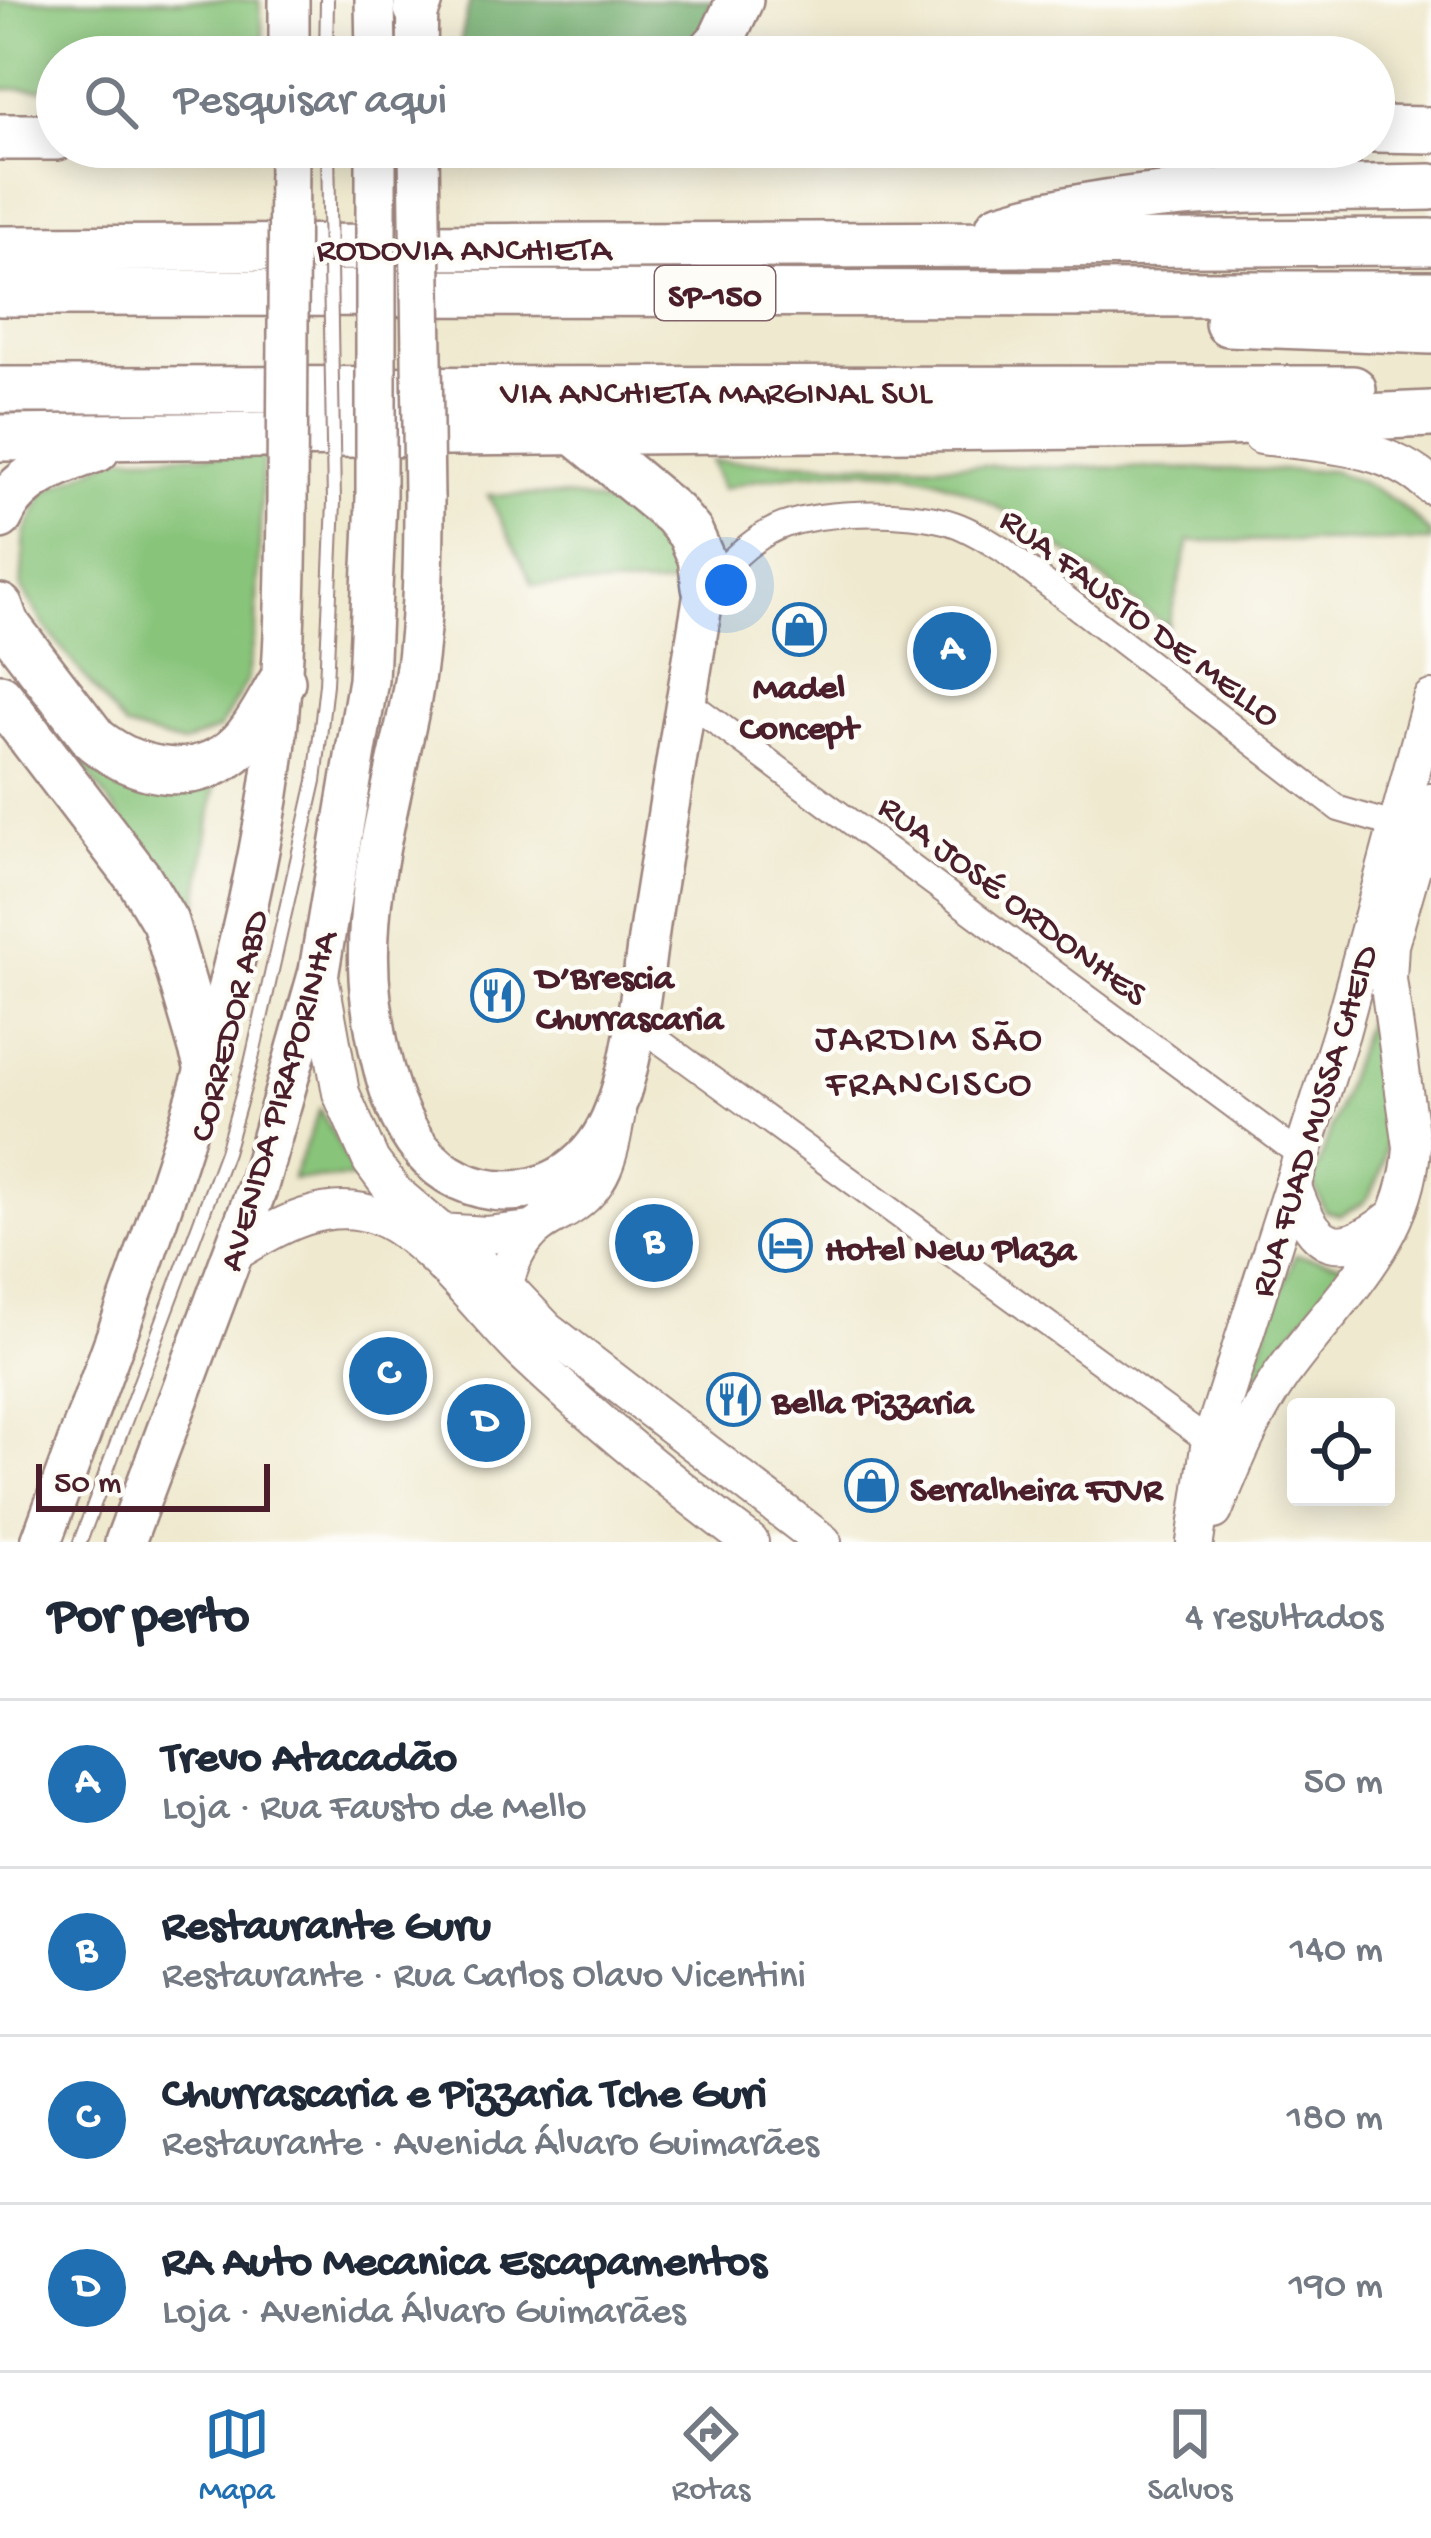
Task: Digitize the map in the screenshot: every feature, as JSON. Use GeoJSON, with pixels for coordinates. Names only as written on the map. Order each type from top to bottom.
{"type":"FeatureCollection","features":[{"type":"Feature","properties":{"kind":"highway"},"geometry":{"type":"LineString","coordinates":[[723,36],[740,0]]}},
{"type":"Feature","properties":{"kind":"highway"},"geometry":{"type":"LineString","coordinates":[[1395,129],[1431,130]]}},
{"type":"Feature","properties":{"kind":"highway"},"geometry":{"type":"LineString","coordinates":[[0,137],[36,137]]}},
{"type":"Feature","properties":{"kind":"highway"},"geometry":{"type":"LineString","coordinates":[[944,244],[1034,216],[1212,191],[1431,187]]}},
{"type":"Feature","properties":{"kind":"highway","name":"RODOVIA ANCHIETA"},"geometry":{"type":"LineString","coordinates":[[0,249],[1431,242]]}},
{"type":"Feature","properties":{"kind":"highway","name":"RODOVIA ANCHIETA"},"geometry":{"type":"LineString","coordinates":[[0,293],[1431,294]]}},
{"type":"Feature","properties":{"kind":"highway"},"geometry":{"type":"LineString","coordinates":[[890,293],[1118,318],[1431,331]]}},
{"type":"Feature","properties":{"kind":"highway","name":"VIA ANCHIETA MARGINAL SUL"},"geometry":{"type":"LineString","coordinates":[[0,390],[1431,388]]}},
{"type":"Feature","properties":{"kind":"highway"},"geometry":{"type":"LineString","coordinates":[[0,438],[1180,425],[1431,414]]}},
{"type":"Feature","properties":{"kind":"highway"},"geometry":{"type":"LineString","coordinates":[[574,431],[691,533],[705,587]]}},
{"type":"Feature","properties":{"kind":"highway"},"geometry":{"type":"LineString","coordinates":[[0,516],[5,504],[38,472],[133,438]]}},
{"type":"Feature","properties":{"kind":"highway"},"geometry":{"type":"LineString","coordinates":[[0,607],[6,624],[95,740],[112,754],[145,767],[184,771],[218,762],[244,741],[282,681]]}},
{"type":"Feature","properties":{"kind":"highway"},"geometry":{"type":"LineString","coordinates":[[0,697],[140,880],[165,922],[208,1069]]}},
{"type":"Feature","properties":{"kind":"main road"},"geometry":{"type":"LineString","coordinates":[[289,0],[302,36]]}},
{"type":"Feature","properties":{"kind":"main road","name":"AVENIDA PIRAPORINHA"},"geometry":{"type":"LineString","coordinates":[[41,1542],[180,1160],[208,1069],[268,795],[282,681],[289,168]]}},
{"type":"Feature","properties":{"kind":"main road","name":"AVENIDA PIRAPORINHA"},"geometry":{"type":"LineString","coordinates":[[124,1542],[258,1186],[319,971],[368,680],[376,500],[376,168]]}},
{"type":"Feature","properties":{"kind":"main road","name":"AVENIDA PIRAPORINHA"},"geometry":{"type":"LineString","coordinates":[[418,168],[424,497],[419,640],[373,897],[371,998],[387,1076],[413,1140],[444,1172],[508,1194],[535,1188],[582,1161],[598,1143],[620,1096]]}},
{"type":"Feature","properties":{"kind":"main road"},"geometry":{"type":"LineString","coordinates":[[620,1096],[705,587]]}},
{"type":"Feature","properties":{"kind":"main road"},"geometry":{"type":"LineString","coordinates":[[319,971],[395,775]]}},
{"type":"Feature","properties":{"kind":"street"},"geometry":{"type":"LineString","coordinates":[[1180,425],[1342,446],[1387,457],[1431,486]]}},
{"type":"Feature","properties":{"kind":"street","name":"RUA FAUSTO DE MELLO"},"geometry":{"type":"LineString","coordinates":[[705,587],[750,544],[785,524],[811,518],[893,515],[950,522],[1003,550],[1340,809],[1396,826]]}},
{"type":"Feature","properties":{"kind":"street","name":"RUA FUAD MUSSA CHEID"},"geometry":{"type":"LineString","coordinates":[[1198,1542],[1210,1443],[1341,1034],[1431,699]]}},
{"type":"Feature","properties":{"kind":"street","name":"RUA JOSÉ ORDONHES"},"geometry":{"type":"LineString","coordinates":[[686,700],[1296,1171]]}},
{"type":"Feature","properties":{"kind":"street","name":"RUA FUAD MUSSA CHEID"},"geometry":{"type":"LineString","coordinates":[[1198,1542],[1257,1414],[1294,1359],[1357,1284],[1399,1212],[1412,1147],[1388,979],[1390,945],[1431,802]]}},
{"type":"Feature","properties":{"kind":"street"},"geometry":{"type":"LineString","coordinates":[[319,971],[341,1093],[371,1161],[410,1209],[439,1232],[595,1417],[751,1542]]}},
{"type":"Feature","properties":{"kind":"street"},"geometry":{"type":"LineString","coordinates":[[635,1023],[1210,1443]]}},
{"type":"Feature","properties":{"kind":"street"},"geometry":{"type":"LineString","coordinates":[[498,1303],[516,1251],[533,1230],[581,1200],[598,1181],[611,1148],[620,1096]]}},
{"type":"Feature","properties":{"kind":"street"},"geometry":{"type":"LineString","coordinates":[[1296,1171],[1304,1219],[1326,1241],[1358,1240],[1399,1212]]}},
{"type":"Feature","properties":{"kind":"street"},"geometry":{"type":"LineString","coordinates":[[234,1253],[310,1214],[339,1211],[379,1217],[498,1303],[546,1329],[823,1542]]}},
{"type":"Feature","properties":{"kind":"street"},"geometry":{"type":"LineString","coordinates":[[439,1232],[487,1235],[533,1230]]}},
{"type":"Feature","properties":{"kind":"lane"},"geometry":{"type":"LineString","coordinates":[[314,36],[327,0]]}},
{"type":"Feature","properties":{"kind":"lane","name":"CORREDOR ABD"},"geometry":{"type":"LineString","coordinates":[[80,1542],[219,1173],[250,1063],[315,781],[326,684],[334,502],[328,168]]}},
{"type":"Feature","properties":{"kind":"green space"},"geometry":{"type":"Polygon","coordinates":[[[0,0],[259,0],[263,36],[36,36],[36,89],[0,89],[0,0]]]}},
{"type":"Feature","properties":{"kind":"green space"},"geometry":{"type":"Polygon","coordinates":[[[470,0],[712,0],[703,36],[462,36],[470,0]]]}},
{"type":"Feature","properties":{"kind":"green space"},"geometry":{"type":"Polygon","coordinates":[[[263,454],[256,627],[247,681],[219,729],[182,744],[125,728],[46,628],[21,587],[25,534],[44,492],[120,456],[263,454]]]}},
{"type":"Feature","properties":{"kind":"green space"},"geometry":{"type":"Polygon","coordinates":[[[711,461],[1332,471],[1398,504],[1431,535],[1431,541],[1189,541],[1168,627],[1029,527],[942,481],[892,471],[832,471],[722,489],[711,461]]]}},
{"type":"Feature","properties":{"kind":"green space"},"geometry":{"type":"Polygon","coordinates":[[[488,495],[588,499],[634,516],[667,551],[679,586],[533,585],[488,495]]]}},
{"type":"Feature","properties":{"kind":"green space"},"geometry":{"type":"Polygon","coordinates":[[[79,760],[128,785],[162,794],[215,784],[195,922],[79,760]]]}},
{"type":"Feature","properties":{"kind":"green space"},"geometry":{"type":"Polygon","coordinates":[[[1370,1012],[1385,1110],[1383,1160],[1365,1201],[1340,1215],[1325,1211],[1313,1182],[1370,1012]]]}},
{"type":"Feature","properties":{"kind":"green space"},"geometry":{"type":"Polygon","coordinates":[[[320,1109],[355,1175],[292,1179],[320,1109]]]}},
{"type":"Feature","properties":{"kind":"green space"},"geometry":{"type":"Polygon","coordinates":[[[1295,1255],[1347,1265],[1244,1391],[1295,1255]]]}},
{"type":"Feature","properties":{"kind":"place","name":"Madel Concept"},"geometry":{"type":"Point","coordinates":[799,629]}},
{"type":"Feature","properties":{"kind":"place","name":"Trevo Atacadão"},"geometry":{"type":"Point","coordinates":[952,651]}},
{"type":"Feature","properties":{"kind":"place","name":"D’Brescia Churrascaria"},"geometry":{"type":"Point","coordinates":[497,995]}},
{"type":"Feature","properties":{"kind":"place","name":"Restaurante Guru"},"geometry":{"type":"Point","coordinates":[654,1243]}},
{"type":"Feature","properties":{"kind":"place","name":"Hotel New Plaza"},"geometry":{"type":"Point","coordinates":[786,1246]}},
{"type":"Feature","properties":{"kind":"place","name":"Churrascaria e Pizzaria Tche Guri"},"geometry":{"type":"Point","coordinates":[388,1376]}},
{"type":"Feature","properties":{"kind":"place","name":"Bella Pizzaria"},"geometry":{"type":"Point","coordinates":[733,1399]}},
{"type":"Feature","properties":{"kind":"place","name":"RA Auto Mecanica Escapamentos"},"geometry":{"type":"Point","coordinates":[486,1423]}},
{"type":"Feature","properties":{"kind":"place","name":"Serralheira FJVR"},"geometry":{"type":"Point","coordinates":[871,1486]}},
{"type":"Feature","properties":{"kind":"district","name":"JARDIM SÃO FRANCISCO"},"geometry":{"type":"Point","coordinates":[930,1058]}}]}
